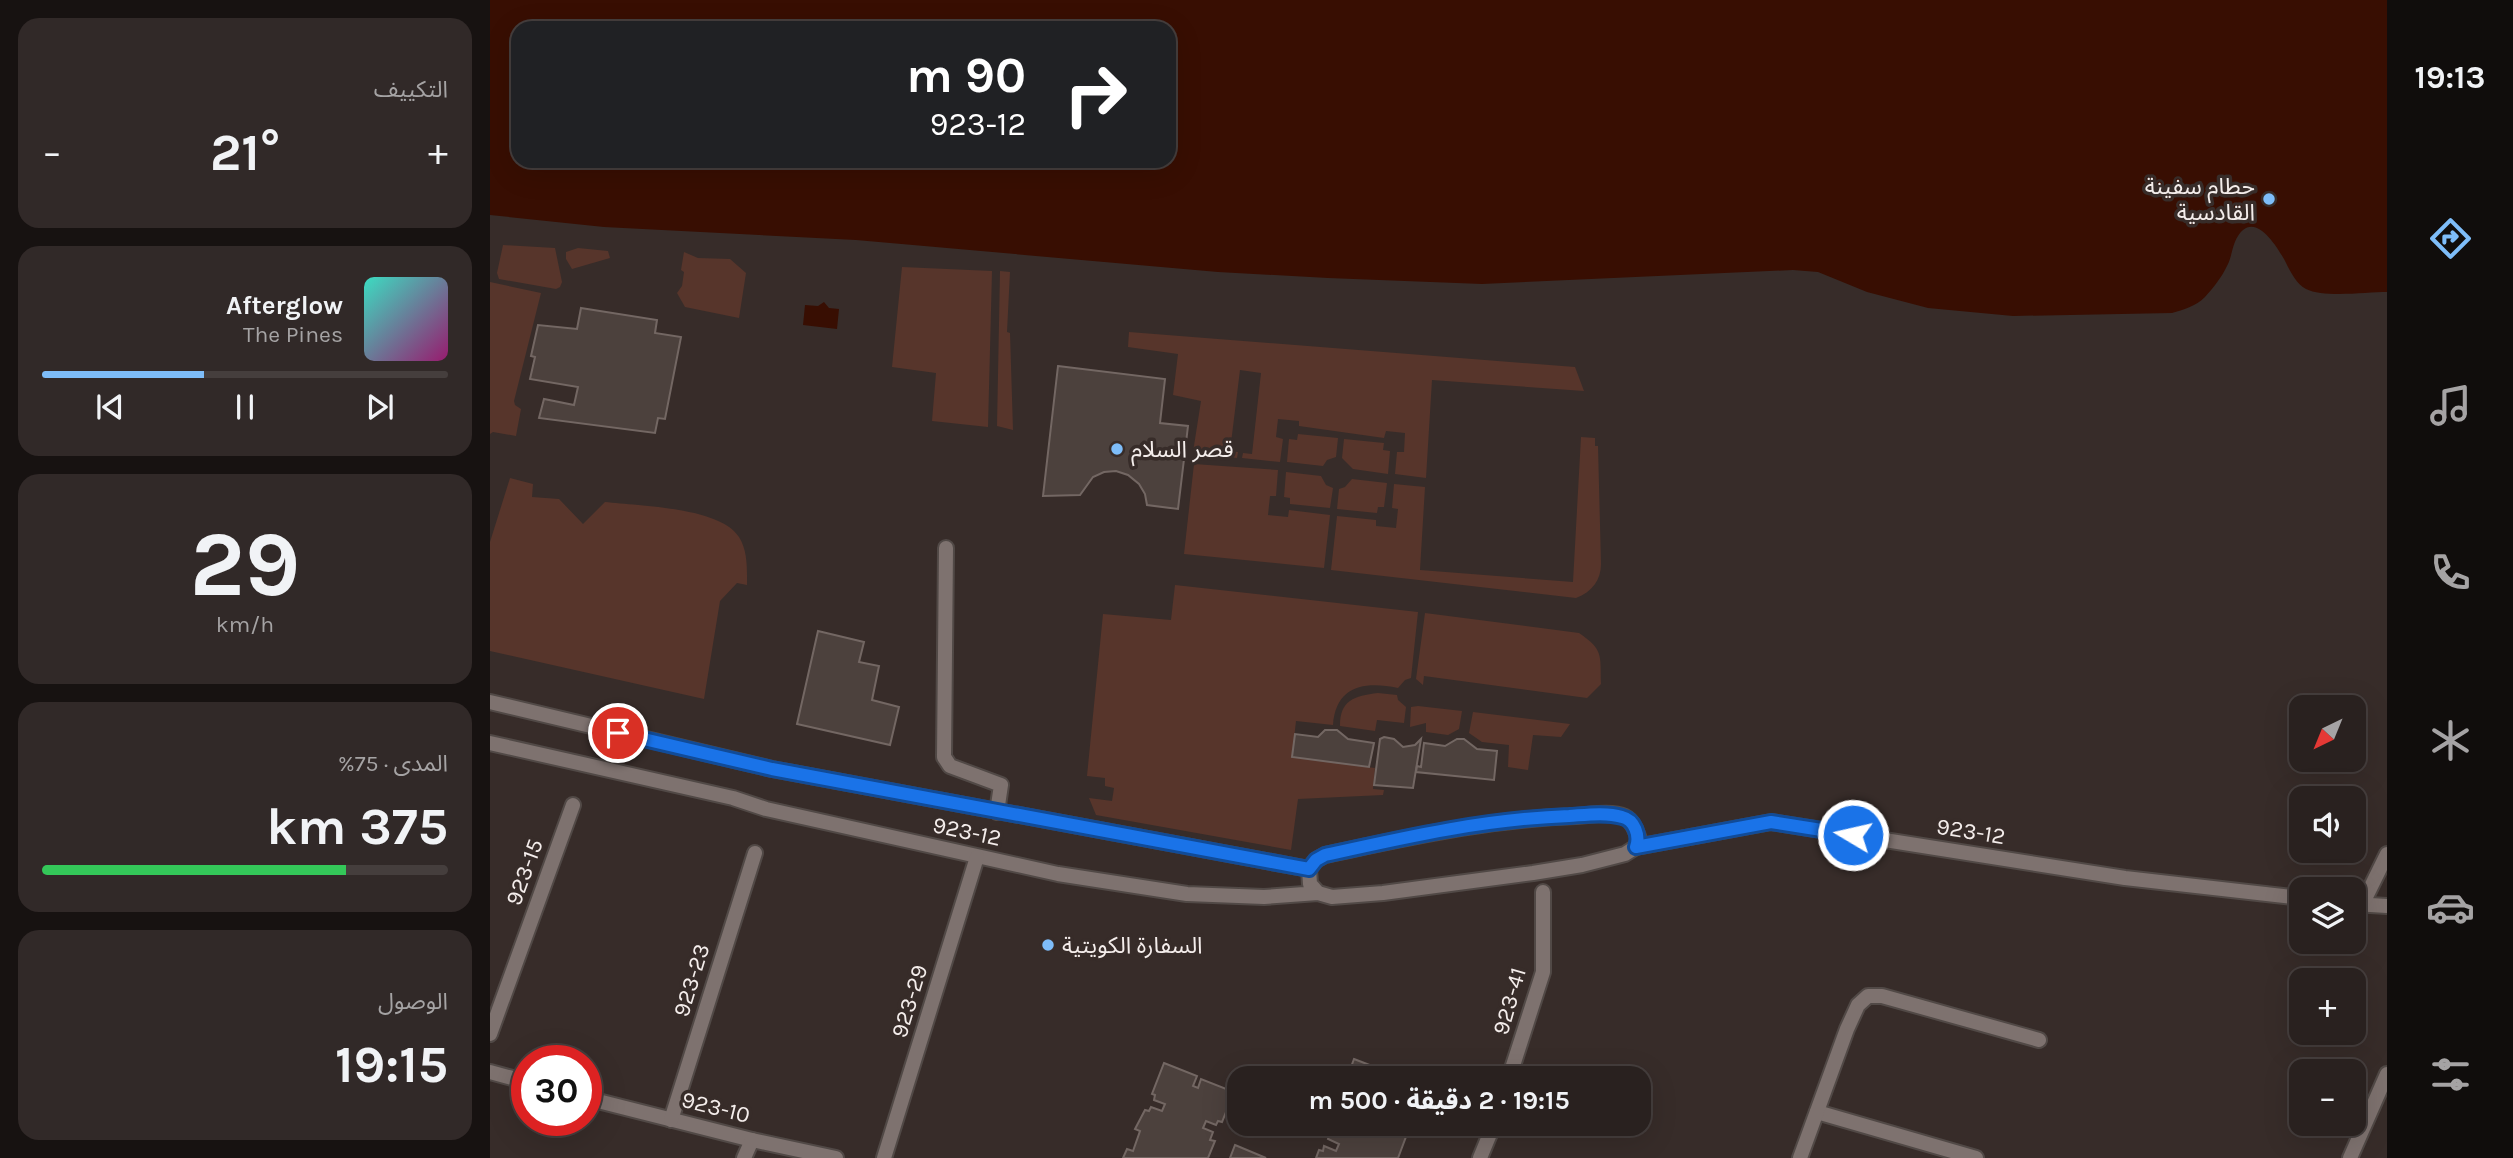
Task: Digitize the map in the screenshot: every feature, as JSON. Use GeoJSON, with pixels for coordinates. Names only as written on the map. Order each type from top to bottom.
{"type":"FeatureCollection","features":[{"type":"Feature","properties":{"kind":"street"},"geometry":{"type":"LineString","coordinates":[[946,548],[944,757],[950,766],[1001,785],[997,812]]}},
{"type":"Feature","properties":{"kind":"street","name":"923-12"},"geometry":{"type":"LineString","coordinates":[[490,702],[772,769],[1309,869]]}},
{"type":"Feature","properties":{"kind":"street","name":"923-12"},"geometry":{"type":"LineString","coordinates":[[490,743],[977,857],[1058,874],[1187,894],[1264,897],[1318,893],[1332,897],[1384,894],[1582,866],[1625,854],[1636,847],[1771,822],[2125,878],[2289,897]]}},
{"type":"Feature","properties":{"kind":"street","name":"923-15"},"geometry":{"type":"LineString","coordinates":[[490,1034],[573,805]]}},
{"type":"Feature","properties":{"kind":"street"},"geometry":{"type":"LineString","coordinates":[[1318,893],[1310,884],[1309,869],[1316,860],[1325,855],[1448,828],[1525,818],[1608,815],[1625,817],[1632,823],[1639,839],[1636,847]]}},
{"type":"Feature","properties":{"kind":"street","name":"923-23"},"geometry":{"type":"LineString","coordinates":[[671,1120],[755,853]]}},
{"type":"Feature","properties":{"kind":"street"},"geometry":{"type":"LineString","coordinates":[[2366,890],[2387,854]]}},
{"type":"Feature","properties":{"kind":"street","name":"923-29"},"geometry":{"type":"LineString","coordinates":[[884,1158],[977,857]]}},
{"type":"Feature","properties":{"kind":"street","name":"923-41"},"geometry":{"type":"LineString","coordinates":[[1513,1066],[1544,972],[1543,892]]}},
{"type":"Feature","properties":{"kind":"street"},"geometry":{"type":"LineString","coordinates":[[2366,905],[2387,906]]}},
{"type":"Feature","properties":{"kind":"street"},"geometry":{"type":"LineString","coordinates":[[1800,1158],[1847,1029],[1858,1005],[1868,996],[1882,996],[2039,1040]]}},
{"type":"Feature","properties":{"kind":"street"},"geometry":{"type":"LineString","coordinates":[[490,1072],[511,1078]]}},
{"type":"Feature","properties":{"kind":"street"},"geometry":{"type":"LineString","coordinates":[[2350,1158],[2387,1074]]}},
{"type":"Feature","properties":{"kind":"street","name":"923-10"},"geometry":{"type":"LineString","coordinates":[[602,1101],[752,1140],[836,1158]]}},
{"type":"Feature","properties":{"kind":"street"},"geometry":{"type":"LineString","coordinates":[[1817,1112],[1976,1158]]}},
{"type":"Feature","properties":{"kind":"street"},"geometry":{"type":"LineString","coordinates":[[1480,1158],[1489,1136]]}},
{"type":"Feature","properties":{"kind":"street"},"geometry":{"type":"LineString","coordinates":[[744,1158],[752,1140]]}},
{"type":"Feature","properties":{"kind":"shaded area"},"geometry":{"type":"Polygon","coordinates":[[[490,0],[2387,0],[2387,292],[2334,294],[2306,289],[2296,280],[2264,232],[2251,227],[2244,229],[2238,236],[2227,266],[2214,286],[2201,300],[2185,309],[2172,313],[2013,316],[1928,308],[1867,292],[1818,272],[1793,270],[1482,284],[1218,272],[856,240],[604,227],[490,215],[490,0]]]}},
{"type":"Feature","properties":{"kind":"shaded area"},"geometry":{"type":"Polygon","coordinates":[[[503,245],[555,248],[562,282],[560,287],[556,289],[499,279],[497,273],[503,245]]]}},
{"type":"Feature","properties":{"kind":"shaded area"},"geometry":{"type":"Polygon","coordinates":[[[578,248],[608,251],[610,258],[572,269],[566,259],[566,252],[578,248]]]}},
{"type":"Feature","properties":{"kind":"shaded area"},"geometry":{"type":"Polygon","coordinates":[[[684,252],[698,258],[730,259],[746,273],[739,318],[685,307],[677,293],[682,286],[684,252]]]}},
{"type":"Feature","properties":{"kind":"shaded area"},"geometry":{"type":"Polygon","coordinates":[[[902,267],[992,271],[988,427],[932,421],[936,373],[892,367],[902,267]]]}},
{"type":"Feature","properties":{"kind":"shaded area"},"geometry":{"type":"Polygon","coordinates":[[[1000,271],[1010,272],[1007,332],[1010,333],[1013,430],[997,426],[1000,271]]]}},
{"type":"Feature","properties":{"kind":"shaded area"},"geometry":{"type":"Polygon","coordinates":[[[490,282],[541,293],[514,401],[521,409],[516,436],[493,432],[490,434],[490,282]]]}},
{"type":"Feature","properties":{"kind":"shaded area"},"geometry":{"type":"Polygon","coordinates":[[[824,302],[829,308],[839,309],[837,329],[803,325],[805,305],[818,306],[824,302]]]}},
{"type":"Feature","properties":{"kind":"shaded area"},"geometry":{"type":"Polygon","coordinates":[[[1129,332],[1575,367],[1584,391],[1432,380],[1426,478],[1395,474],[1397,452],[1404,452],[1405,433],[1386,431],[1384,438],[1299,426],[1299,421],[1278,419],[1276,437],[1283,439],[1280,462],[1242,458],[1243,453],[1252,454],[1261,373],[1240,370],[1230,451],[1238,452],[1237,458],[1193,452],[1201,401],[1173,395],[1178,354],[1128,347],[1129,332]]]}},
{"type":"Feature","properties":{"kind":"shaded area"},"geometry":{"type":"Polygon","coordinates":[[[1298,434],[1338,438],[1336,457],[1327,460],[1323,466],[1287,462],[1289,439],[1297,440],[1298,434]]]}},
{"type":"Feature","properties":{"kind":"shaded area"},"geometry":{"type":"Polygon","coordinates":[[[1581,437],[1595,438],[1595,446],[1598,446],[1601,564],[1597,580],[1591,589],[1582,595],[1576,598],[1331,570],[1337,516],[1376,520],[1376,526],[1396,528],[1398,509],[1392,508],[1394,484],[1425,487],[1420,570],[1573,582],[1581,437]]]}},
{"type":"Feature","properties":{"kind":"shaded area"},"geometry":{"type":"Polygon","coordinates":[[[1344,439],[1384,443],[1383,450],[1390,451],[1388,474],[1353,469],[1342,458],[1344,439]]]}},
{"type":"Feature","properties":{"kind":"shaded area"},"geometry":{"type":"Polygon","coordinates":[[[1194,464],[1278,470],[1276,496],[1270,496],[1268,515],[1288,517],[1289,510],[1330,515],[1324,568],[1184,554],[1194,464]]]}},
{"type":"Feature","properties":{"kind":"shaded area"},"geometry":{"type":"Polygon","coordinates":[[[1286,472],[1321,476],[1326,485],[1333,488],[1330,508],[1290,504],[1290,498],[1284,497],[1286,472]]]}},
{"type":"Feature","properties":{"kind":"shaded area"},"geometry":{"type":"Polygon","coordinates":[[[510,478],[533,484],[532,497],[559,499],[583,524],[605,502],[697,514],[715,519],[739,537],[745,554],[747,585],[737,583],[720,601],[704,699],[490,651],[490,542],[510,478]]]}},
{"type":"Feature","properties":{"kind":"shaded area"},"geometry":{"type":"Polygon","coordinates":[[[1352,479],[1387,483],[1384,507],[1378,507],[1377,513],[1337,509],[1339,489],[1352,479]]]}},
{"type":"Feature","properties":{"kind":"shaded area"},"geometry":{"type":"Polygon","coordinates":[[[1175,585],[1418,612],[1411,678],[1398,688],[1374,685],[1354,689],[1340,702],[1333,725],[1296,721],[1292,757],[1375,768],[1373,789],[1384,790],[1383,795],[1298,799],[1291,850],[1096,815],[1089,798],[1112,801],[1114,788],[1105,786],[1105,778],[1087,776],[1103,614],[1171,620],[1175,585]]]}},
{"type":"Feature","properties":{"kind":"shaded area"},"geometry":{"type":"Polygon","coordinates":[[[1425,613],[1579,633],[1597,649],[1601,684],[1587,698],[1424,676],[1423,685],[1416,679],[1425,613]]]}},
{"type":"Feature","properties":{"kind":"shaded area"},"geometry":{"type":"Polygon","coordinates":[[[1378,693],[1397,695],[1398,700],[1406,707],[1404,723],[1377,720],[1375,731],[1340,726],[1343,710],[1350,701],[1378,693]]]}},
{"type":"Feature","properties":{"kind":"shaded area"},"geometry":{"type":"Polygon","coordinates":[[[1411,707],[1462,711],[1459,729],[1448,735],[1426,732],[1426,723],[1410,727],[1411,707]]]}},
{"type":"Feature","properties":{"kind":"shaded area"},"geometry":{"type":"Polygon","coordinates":[[[1473,712],[1570,724],[1561,737],[1533,735],[1528,770],[1508,767],[1509,745],[1482,742],[1469,733],[1473,712]]]}},
{"type":"Feature","properties":{"kind":"building"},"geometry":{"type":"Polygon","coordinates":[[[581,308],[657,320],[655,333],[681,337],[665,419],[658,418],[655,433],[539,418],[544,399],[574,405],[578,387],[530,379],[535,357],[531,356],[538,325],[577,329],[581,308]]]}},
{"type":"Feature","properties":{"kind":"building","name":"قصر السلام"},"geometry":{"type":"Polygon","coordinates":[[[1058,366],[1165,379],[1160,423],[1188,426],[1178,509],[1147,505],[1139,484],[1128,475],[1116,471],[1093,477],[1080,495],[1043,496],[1058,366]]]}},
{"type":"Feature","properties":{"kind":"building"},"geometry":{"type":"Polygon","coordinates":[[[818,631],[864,642],[859,662],[879,666],[872,700],[899,707],[890,745],[797,724],[818,631]]]}},
{"type":"Feature","properties":{"kind":"building"},"geometry":{"type":"Polygon","coordinates":[[[1325,730],[1337,730],[1348,739],[1374,743],[1369,767],[1292,757],[1295,734],[1318,737],[1325,730]]]}},
{"type":"Feature","properties":{"kind":"building"},"geometry":{"type":"Polygon","coordinates":[[[1380,739],[1394,739],[1403,747],[1415,745],[1421,739],[1413,788],[1374,785],[1380,739]]]}},
{"type":"Feature","properties":{"kind":"building"},"geometry":{"type":"Polygon","coordinates":[[[1457,739],[1464,739],[1477,749],[1497,751],[1494,780],[1416,772],[1417,766],[1421,767],[1424,743],[1445,746],[1457,739]]]}},
{"type":"Feature","properties":{"kind":"building"},"geometry":{"type":"Polygon","coordinates":[[[1354,1059],[1372,1066],[1351,1066],[1354,1059]]]}},
{"type":"Feature","properties":{"kind":"building"},"geometry":{"type":"Polygon","coordinates":[[[1164,1063],[1197,1076],[1193,1086],[1198,1088],[1201,1079],[1227,1089],[1227,1110],[1222,1122],[1218,1121],[1216,1125],[1206,1121],[1203,1128],[1213,1132],[1210,1140],[1215,1141],[1208,1158],[1123,1158],[1127,1149],[1133,1151],[1140,1131],[1135,1129],[1145,1110],[1149,1111],[1151,1107],[1162,1111],[1165,1104],[1154,1100],[1155,1095],[1152,1094],[1164,1063]]]}},
{"type":"Feature","properties":{"kind":"building"},"geometry":{"type":"Polygon","coordinates":[[[1329,1136],[1406,1136],[1398,1158],[1316,1158],[1324,1146],[1336,1151],[1339,1144],[1328,1139],[1329,1136]]]}},
{"type":"Feature","properties":{"kind":"building"},"geometry":{"type":"Polygon","coordinates":[[[1235,1145],[1266,1158],[1230,1158],[1235,1145]]]}},
{"type":"Feature","properties":{"kind":"place","name":"حطام سفينة القادسية"},"geometry":{"type":"Point","coordinates":[2269,199]}},
{"type":"Feature","properties":{"kind":"place","name":"قصر السلام"},"geometry":{"type":"Point","coordinates":[1117,449]}},
{"type":"Feature","properties":{"kind":"place","name":"السفارة الكويتية"},"geometry":{"type":"Point","coordinates":[1048,945]}},
{"type":"Feature","properties":{"kind":"route"},"geometry":{"type":"LineString","coordinates":[[618,733],[772,769],[1309,869],[1316,860],[1325,855],[1448,828],[1525,818],[1608,815],[1625,817],[1632,823],[1639,839],[1636,847],[1771,822],[1853,835]]}}]}
